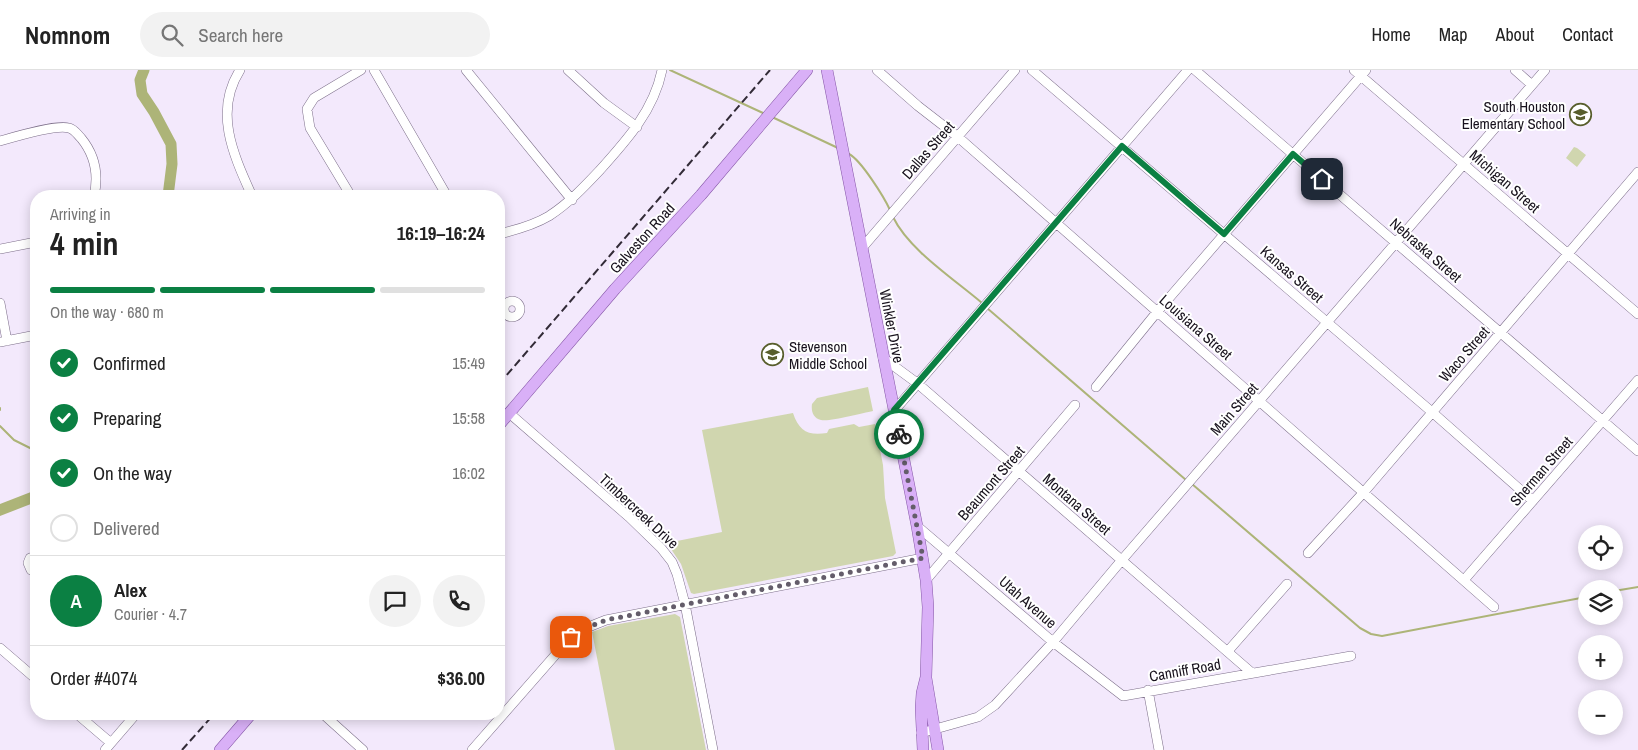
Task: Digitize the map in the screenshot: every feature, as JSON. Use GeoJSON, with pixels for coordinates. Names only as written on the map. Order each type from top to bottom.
{"type":"FeatureCollection","features":[{"type":"Feature","properties":{"kind":"main road","name":"Galveston Road"},"geometry":{"type":"LineString","coordinates":[[505,418],[615,289],[701,195],[807,70]]}},
{"type":"Feature","properties":{"kind":"main road","name":"Winkler Drive"},"geometry":{"type":"LineString","coordinates":[[827,70],[923,558],[928,607],[926,677],[922,693],[921,733],[923,750]]}},
{"type":"Feature","properties":{"kind":"main road","name":"Winkler Drive"},"geometry":{"type":"LineString","coordinates":[[926,677],[938,750]]}},
{"type":"Feature","properties":{"kind":"main road"},"geometry":{"type":"LineString","coordinates":[[220,750],[246,720]]}},
{"type":"Feature","properties":{"kind":"street"},"geometry":{"type":"LineString","coordinates":[[240,70],[229,97],[227,121],[234,155],[249,190]]}},
{"type":"Feature","properties":{"kind":"street"},"geometry":{"type":"LineString","coordinates":[[347,190],[310,128],[306,109],[314,98],[361,70]]}},
{"type":"Feature","properties":{"kind":"street"},"geometry":{"type":"LineString","coordinates":[[374,70],[444,190]]}},
{"type":"Feature","properties":{"kind":"street"},"geometry":{"type":"LineString","coordinates":[[466,70],[572,200]]}},
{"type":"Feature","properties":{"kind":"street"},"geometry":{"type":"LineString","coordinates":[[568,70],[604,103],[637,127]]}},
{"type":"Feature","properties":{"kind":"street"},"geometry":{"type":"LineString","coordinates":[[505,232],[533,224],[572,200],[637,127],[654,99],[662,70]]}},
{"type":"Feature","properties":{"kind":"street","name":"Louisiana Street"},"geometry":{"type":"LineString","coordinates":[[877,70],[918,106],[958,137],[1494,607]]}},
{"type":"Feature","properties":{"kind":"street","name":"Dallas Street"},"geometry":{"type":"LineString","coordinates":[[862,248],[1015,70]]}},
{"type":"Feature","properties":{"kind":"street","name":"Kansas Street"},"geometry":{"type":"LineString","coordinates":[[1032,70],[1534,501]]}},
{"type":"Feature","properties":{"kind":"street"},"geometry":{"type":"LineString","coordinates":[[894,410],[1188,70]]}},
{"type":"Feature","properties":{"kind":"street","name":"Nebraska Street"},"geometry":{"type":"LineString","coordinates":[[1196,70],[1638,451]]}},
{"type":"Feature","properties":{"kind":"street"},"geometry":{"type":"LineString","coordinates":[[1515,70],[1532,85]]}},
{"type":"Feature","properties":{"kind":"street","name":"Main Street"},"geometry":{"type":"LineString","coordinates":[[921,733],[978,717],[995,705],[1054,642],[1121,561],[1545,70]]}},
{"type":"Feature","properties":{"kind":"street"},"geometry":{"type":"LineString","coordinates":[[1096,387],[1360,72]]}},
{"type":"Feature","properties":{"kind":"street","name":"Michigan Street"},"geometry":{"type":"LineString","coordinates":[[1360,72],[1638,314]]}},
{"type":"Feature","properties":{"kind":"street"},"geometry":{"type":"LineString","coordinates":[[0,141],[54,128],[69,128],[75,131],[93,158],[96,179],[95,190]]}},
{"type":"Feature","properties":{"kind":"street","name":"Waco Street"},"geometry":{"type":"LineString","coordinates":[[1308,553],[1364,492],[1638,173]]}},
{"type":"Feature","properties":{"kind":"street"},"geometry":{"type":"LineString","coordinates":[[0,249],[30,243]]}},
{"type":"Feature","properties":{"kind":"street"},"geometry":{"type":"LineString","coordinates":[[0,302],[4,341],[30,336]]}},
{"type":"Feature","properties":{"kind":"street","name":"Montana Street"},"geometry":{"type":"LineString","coordinates":[[883,358],[917,383],[1252,673]]}},
{"type":"Feature","properties":{"kind":"street","name":"Sherman Street"},"geometry":{"type":"LineString","coordinates":[[1464,580],[1638,380]]}},
{"type":"Feature","properties":{"kind":"street","name":"Beaumont Street"},"geometry":{"type":"LineString","coordinates":[[926,580],[1075,405]]}},
{"type":"Feature","properties":{"kind":"street","name":"Timbercreek Drive"},"geometry":{"type":"LineString","coordinates":[[509,413],[629,517],[662,548],[672,562],[685,604],[712,750]]}},
{"type":"Feature","properties":{"kind":"street","name":"Utah Avenue"},"geometry":{"type":"LineString","coordinates":[[917,526],[1054,642],[1123,696]]}},
{"type":"Feature","properties":{"kind":"street"},"geometry":{"type":"LineString","coordinates":[[30,558],[28,563],[30,570]]}},
{"type":"Feature","properties":{"kind":"street"},"geometry":{"type":"LineString","coordinates":[[505,712],[571,637],[581,630],[606,620],[923,558]]}},
{"type":"Feature","properties":{"kind":"street"},"geometry":{"type":"LineString","coordinates":[[1228,651],[1287,584]]}},
{"type":"Feature","properties":{"kind":"street"},"geometry":{"type":"LineString","coordinates":[[0,648],[30,674]]}},
{"type":"Feature","properties":{"kind":"street","name":"Canniff Road"},"geometry":{"type":"LineString","coordinates":[[1123,696],[1148,690],[1351,656]]}},
{"type":"Feature","properties":{"kind":"street"},"geometry":{"type":"LineString","coordinates":[[1148,690],[1160,750]]}},
{"type":"Feature","properties":{"kind":"street"},"geometry":{"type":"LineString","coordinates":[[84,720],[111,742]]}},
{"type":"Feature","properties":{"kind":"street"},"geometry":{"type":"LineString","coordinates":[[105,750],[131,720]]}},
{"type":"Feature","properties":{"kind":"street"},"geometry":{"type":"LineString","coordinates":[[330,720],[364,750]]}},
{"type":"Feature","properties":{"kind":"street"},"geometry":{"type":"LineString","coordinates":[[472,750],[498,720]]}},
{"type":"Feature","properties":{"kind":"shaded area"},"geometry":{"type":"Polygon","coordinates":[[[1574,147],[1586,155],[1577,167],[1566,158],[1574,147]]]}},
{"type":"Feature","properties":{"kind":"shaded area"},"geometry":{"type":"Polygon","coordinates":[[[868,387],[873,411],[839,419],[825,420],[816,418],[813,414],[812,404],[817,398],[868,387]]]}},
{"type":"Feature","properties":{"kind":"shaded area"},"geometry":{"type":"Polygon","coordinates":[[[793,413],[801,428],[815,434],[827,433],[829,429],[854,424],[859,427],[875,424],[883,465],[885,498],[896,553],[893,556],[694,594],[691,593],[681,564],[667,543],[722,532],[702,430],[793,413]]]}},
{"type":"Feature","properties":{"kind":"shaded area"},"geometry":{"type":"Polygon","coordinates":[[[30,492],[30,504],[0,516],[0,504],[30,492]]]}},
{"type":"Feature","properties":{"kind":"shaded area"},"geometry":{"type":"Polygon","coordinates":[[[675,614],[680,617],[706,750],[615,750],[592,632],[608,626],[675,614]]]}},
{"type":"Feature","properties":{"kind":"waterway"},"geometry":{"type":"LineString","coordinates":[[144,70],[140,80],[142,94],[171,144],[172,164],[169,190]]}},
{"type":"Feature","properties":{"kind":"waterway"},"geometry":{"type":"LineString","coordinates":[[670,70],[763,113]]}},
{"type":"Feature","properties":{"kind":"waterway"},"geometry":{"type":"LineString","coordinates":[[772,117],[838,148]]}},
{"type":"Feature","properties":{"kind":"waterway"},"geometry":{"type":"LineString","coordinates":[[849,154],[866,171],[890,210]]}},
{"type":"Feature","properties":{"kind":"waterway"},"geometry":{"type":"LineString","coordinates":[[893,217],[900,229],[921,252],[982,303]]}},
{"type":"Feature","properties":{"kind":"waterway"},"geometry":{"type":"LineString","coordinates":[[987,308],[1186,480]]}},
{"type":"Feature","properties":{"kind":"waterway"},"geometry":{"type":"LineString","coordinates":[[0,426],[14,440],[30,448]]}},
{"type":"Feature","properties":{"kind":"waterway"},"geometry":{"type":"LineString","coordinates":[[1192,484],[1360,628],[1371,634],[1382,636],[1578,599]]}},
{"type":"Feature","properties":{"kind":"waterway"},"geometry":{"type":"LineString","coordinates":[[1623,590],[1638,587]]}},
{"type":"Feature","properties":{"kind":"railway"},"geometry":{"type":"LineString","coordinates":[[505,377],[770,70]]}},
{"type":"Feature","properties":{"kind":"railway"},"geometry":{"type":"LineString","coordinates":[[182,750],[209,720]]}},
{"type":"Feature","properties":{"kind":"way so far"},"geometry":{"type":"LineString","coordinates":[[571,637],[581,630],[606,620],[923,558],[899,434]]}},
{"type":"Feature","properties":{"kind":"place","name":"South Houston Elementary School"},"geometry":{"type":"Point","coordinates":[1581,115]}},
{"type":"Feature","properties":{"kind":"place","name":"Stevenson Middle School"},"geometry":{"type":"Point","coordinates":[773,355]}},
{"type":"Feature","properties":{"kind":"route"},"geometry":{"type":"LineString","coordinates":[[899,434],[894,410],[1122,146],[1224,234],[1293,154],[1322,179]]}}]}
